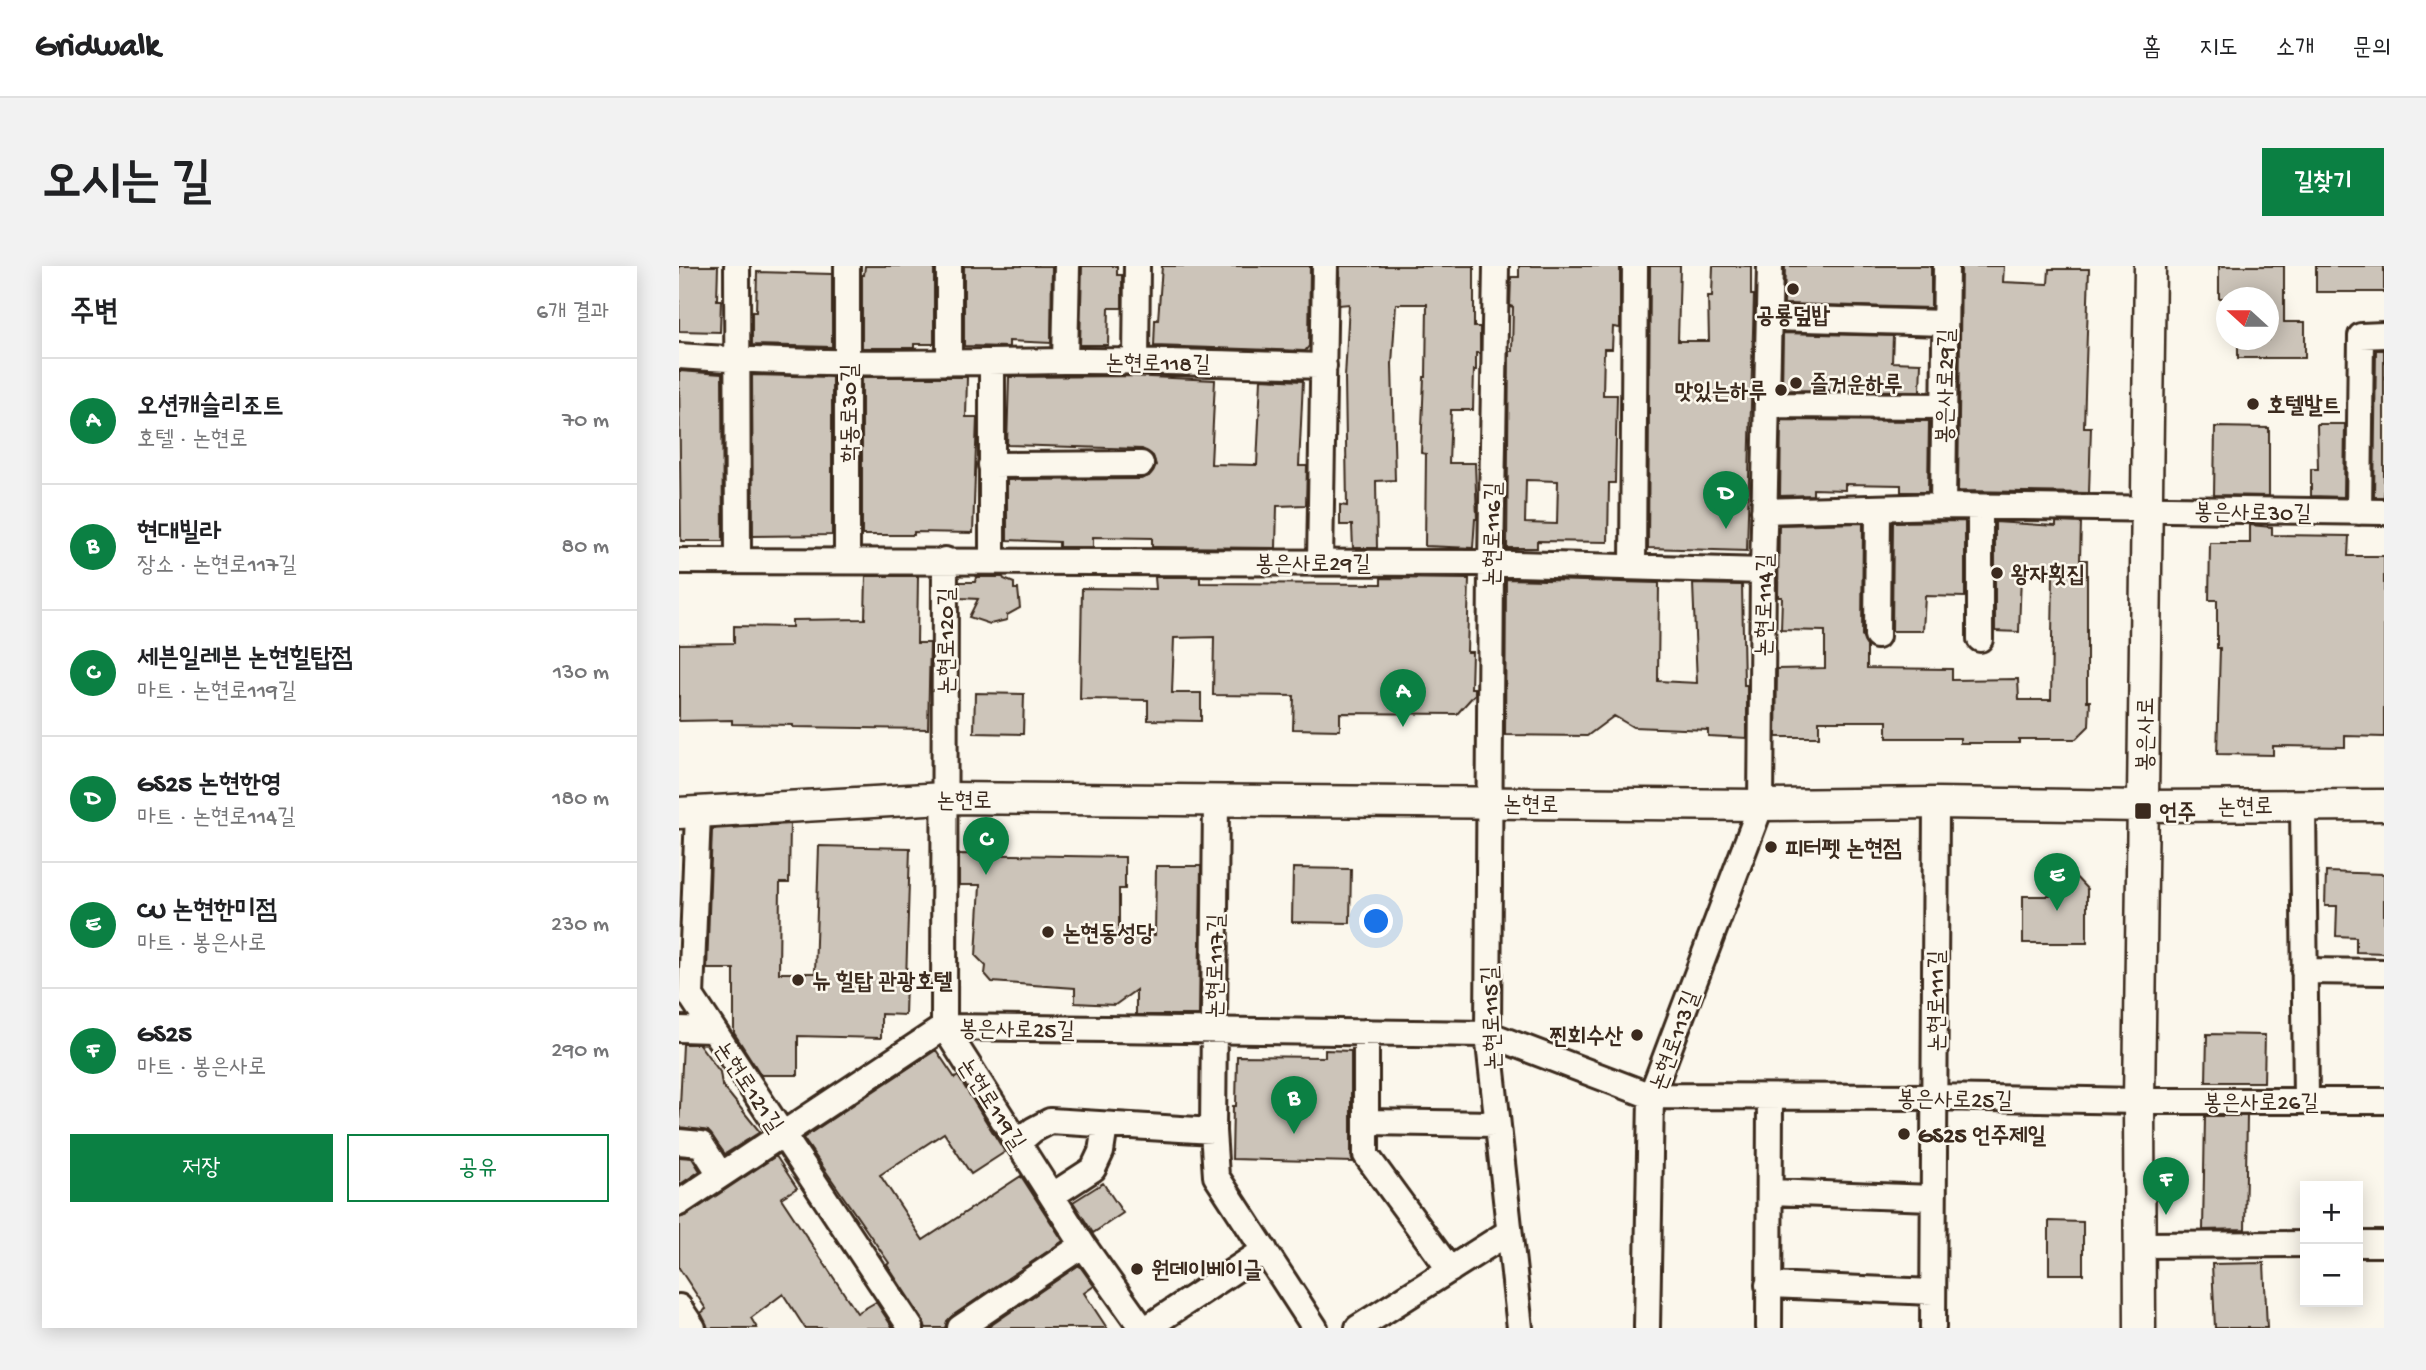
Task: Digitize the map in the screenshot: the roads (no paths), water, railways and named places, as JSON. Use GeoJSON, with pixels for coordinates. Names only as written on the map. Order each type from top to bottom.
{"type":"FeatureCollection","features":[{"type":"Feature","properties":{"kind":"main road","name":"봉은사로"},"geometry":{"type":"LineString","coordinates":[[2140,1328],[2139,1101],[2150,266]]}},
{"type":"Feature","properties":{"kind":"main road","name":"논현로"},"geometry":{"type":"LineString","coordinates":[[689,813],[944,798],[1761,805],[2384,805]]}},
{"type":"Feature","properties":{"kind":"street"},"geometry":{"type":"LineString","coordinates":[[737,266],[738,560]]}},
{"type":"Feature","properties":{"kind":"street","name":"학동로30길"},"geometry":{"type":"LineString","coordinates":[[847,266],[847,561]]}},
{"type":"Feature","properties":{"kind":"street"},"geometry":{"type":"LineString","coordinates":[[949,266],[949,362]]}},
{"type":"Feature","properties":{"kind":"street"},"geometry":{"type":"LineString","coordinates":[[1065,361],[1067,266]]}},
{"type":"Feature","properties":{"kind":"street"},"geometry":{"type":"LineString","coordinates":[[1136,362],[1137,266]]}},
{"type":"Feature","properties":{"kind":"street"},"geometry":{"type":"LineString","coordinates":[[1320,562],[1325,266]]}},
{"type":"Feature","properties":{"kind":"street","name":"논현로116길"},"geometry":{"type":"LineString","coordinates":[[1489,803],[1490,564],[1496,266]]}},
{"type":"Feature","properties":{"kind":"street"},"geometry":{"type":"LineString","coordinates":[[1633,567],[1635,266]]}},
{"type":"Feature","properties":{"kind":"street","name":"논현로114길"},"geometry":{"type":"LineString","coordinates":[[1761,805],[1770,266]]}},
{"type":"Feature","properties":{"kind":"street","name":"봉은사로29길"},"geometry":{"type":"LineString","coordinates":[[1943,506],[1946,266]]}},
{"type":"Feature","properties":{"kind":"street"},"geometry":{"type":"LineString","coordinates":[[1769,318],[1945,323]]}},
{"type":"Feature","properties":{"kind":"street"},"geometry":{"type":"LineString","coordinates":[[2358,512],[2361,335],[2384,335]]}},
{"type":"Feature","properties":{"kind":"street","name":"논현로118길"},"geometry":{"type":"LineString","coordinates":[[679,356],[848,362],[1065,361],[1324,366]]}},
{"type":"Feature","properties":{"kind":"street"},"geometry":{"type":"LineString","coordinates":[[992,363],[992,561]]}},
{"type":"Feature","properties":{"kind":"street"},"geometry":{"type":"LineString","coordinates":[[1767,405],[1944,406]]}},
{"type":"Feature","properties":{"kind":"street"},"geometry":{"type":"LineString","coordinates":[[991,465],[1141,464]]}},
{"type":"Feature","properties":{"kind":"street"},"geometry":{"type":"LineString","coordinates":[[1764,511],[1943,506],[2147,510]]}},
{"type":"Feature","properties":{"kind":"street"},"geometry":{"type":"LineString","coordinates":[[1980,507],[1980,639]]}},
{"type":"Feature","properties":{"kind":"street"},"geometry":{"type":"LineString","coordinates":[[1877,636],[1878,508]]}},
{"type":"Feature","properties":{"kind":"street","name":"봉은사로30길"},"geometry":{"type":"LineString","coordinates":[[2147,510],[2384,512]]}},
{"type":"Feature","properties":{"kind":"street"},"geometry":{"type":"LineString","coordinates":[[679,561],[945,560]]}},
{"type":"Feature","properties":{"kind":"street","name":"논현로120길"},"geometry":{"type":"LineString","coordinates":[[944,798],[945,560],[992,561]]}},
{"type":"Feature","properties":{"kind":"street","name":"봉은사로29길"},"geometry":{"type":"LineString","coordinates":[[992,561],[1490,564],[1763,571]]}},
{"type":"Feature","properties":{"kind":"street"},"geometry":{"type":"LineString","coordinates":[[944,798],[944,1027]]}},
{"type":"Feature","properties":{"kind":"street","name":"논현로117길"},"geometry":{"type":"LineString","coordinates":[[1216,800],[1213,1031],[1216,1176],[1315,1328]]}},
{"type":"Feature","properties":{"kind":"street","name":"논현로115길"},"geometry":{"type":"LineString","coordinates":[[1489,803],[1488,1034],[1520,1328]]}},
{"type":"Feature","properties":{"kind":"street","name":"논현로111길"},"geometry":{"type":"LineString","coordinates":[[1933,1328],[1936,803]]}},
{"type":"Feature","properties":{"kind":"street"},"geometry":{"type":"LineString","coordinates":[[2303,804],[2306,1100]]}},
{"type":"Feature","properties":{"kind":"street","name":"논현로113길"},"geometry":{"type":"LineString","coordinates":[[1647,1328],[1651,1096],[1761,805]]}},
{"type":"Feature","properties":{"kind":"street","name":"논현로121길"},"geometry":{"type":"LineString","coordinates":[[689,813],[691,996],[911,1328]]}},
{"type":"Feature","properties":{"kind":"street"},"geometry":{"type":"LineString","coordinates":[[2304,971],[2384,972]]}},
{"type":"Feature","properties":{"kind":"street","name":"봉은사로25길"},"geometry":{"type":"LineString","coordinates":[[679,1203],[944,1027],[1488,1034],[1651,1096],[2139,1101]]}},
{"type":"Feature","properties":{"kind":"street","name":"논현로119길"},"geometry":{"type":"LineString","coordinates":[[944,1027],[1083,1245],[1145,1328]]}},
{"type":"Feature","properties":{"kind":"street"},"geometry":{"type":"LineString","coordinates":[[679,1029],[713,1030]]}},
{"type":"Feature","properties":{"kind":"street"},"geometry":{"type":"LineString","coordinates":[[1366,1032],[1366,1155],[1450,1270]]}},
{"type":"Feature","properties":{"kind":"street"},"geometry":{"type":"LineString","coordinates":[[1769,1328],[1770,1097]]}},
{"type":"Feature","properties":{"kind":"street","name":"봉은사로26길"},"geometry":{"type":"LineString","coordinates":[[2139,1101],[2384,1101]]}},
{"type":"Feature","properties":{"kind":"street"},"geometry":{"type":"LineString","coordinates":[[1018,1143],[1033,1130],[1050,1121],[1213,1131]]}},
{"type":"Feature","properties":{"kind":"street"},"geometry":{"type":"LineString","coordinates":[[1366,1122],[1496,1124]]}},
{"type":"Feature","properties":{"kind":"street"},"geometry":{"type":"LineString","coordinates":[[1053,1195],[1093,1169],[1101,1152],[1105,1126]]}},
{"type":"Feature","properties":{"kind":"street"},"geometry":{"type":"LineString","coordinates":[[679,1142],[701,1144],[720,1174]]}},
{"type":"Feature","properties":{"kind":"street"},"geometry":{"type":"LineString","coordinates":[[1770,1192],[1933,1198]]}},
{"type":"Feature","properties":{"kind":"street"},"geometry":{"type":"LineString","coordinates":[[1358,1328],[1509,1232]]}},
{"type":"Feature","properties":{"kind":"street"},"geometry":{"type":"LineString","coordinates":[[2141,1245],[2300,1244]]}},
{"type":"Feature","properties":{"kind":"street"},"geometry":{"type":"LineString","coordinates":[[2363,1244],[2384,1244]]}},
{"type":"Feature","properties":{"kind":"street"},"geometry":{"type":"LineString","coordinates":[[960,1328],[1083,1245]]}},
{"type":"Feature","properties":{"kind":"street"},"geometry":{"type":"LineString","coordinates":[[1145,1328],[1265,1250]]}},
{"type":"Feature","properties":{"kind":"street"},"geometry":{"type":"LineString","coordinates":[[1768,1284],[1933,1292]]}},
{"type":"Feature","properties":{"kind":"place","name":"공룡덮밥"},"geometry":{"type":"Point","coordinates":[1793,289]}},
{"type":"Feature","properties":{"kind":"place","name":"즐거운하루"},"geometry":{"type":"Point","coordinates":[1796,383]}},
{"type":"Feature","properties":{"kind":"place","name":"맛있는하루"},"geometry":{"type":"Point","coordinates":[1781,390]}},
{"type":"Feature","properties":{"kind":"place","name":"호텔발트"},"geometry":{"type":"Point","coordinates":[2253,404]}},
{"type":"Feature","properties":{"kind":"place","name":"GS25 논현한영"},"geometry":{"type":"Point","coordinates":[1726,529]}},
{"type":"Feature","properties":{"kind":"place","name":"왕자횟집"},"geometry":{"type":"Point","coordinates":[1997,573]}},
{"type":"Feature","properties":{"kind":"place","name":"오션캐슬리조트"},"geometry":{"type":"Point","coordinates":[1403,727]}},
{"type":"Feature","properties":{"kind":"place","name":"언주"},"geometry":{"type":"Point","coordinates":[2143,811]}},
{"type":"Feature","properties":{"kind":"place","name":"피터펫 논현점"},"geometry":{"type":"Point","coordinates":[1771,847]}},
{"type":"Feature","properties":{"kind":"place","name":"세븐일레븐 논현힐탑점"},"geometry":{"type":"Point","coordinates":[986,875]}},
{"type":"Feature","properties":{"kind":"place","name":"CU 논현한미점"},"geometry":{"type":"Point","coordinates":[2057,911]}},
{"type":"Feature","properties":{"kind":"place","name":"논현동성당"},"geometry":{"type":"Point","coordinates":[1048,932]}},
{"type":"Feature","properties":{"kind":"place","name":"뉴 힐탑 관광호텔"},"geometry":{"type":"Point","coordinates":[798,980]}},
{"type":"Feature","properties":{"kind":"place","name":"찐회수산"},"geometry":{"type":"Point","coordinates":[1637,1035]}},
{"type":"Feature","properties":{"kind":"place","name":"현대빌라"},"geometry":{"type":"Point","coordinates":[1294,1134]}},
{"type":"Feature","properties":{"kind":"place","name":"GS25 언주제일"},"geometry":{"type":"Point","coordinates":[1904,1134]}},
{"type":"Feature","properties":{"kind":"place","name":"GS25"},"geometry":{"type":"Point","coordinates":[2166,1215]}},
{"type":"Feature","properties":{"kind":"place","name":"원데이베이글"},"geometry":{"type":"Point","coordinates":[1137,1269]}}]}
